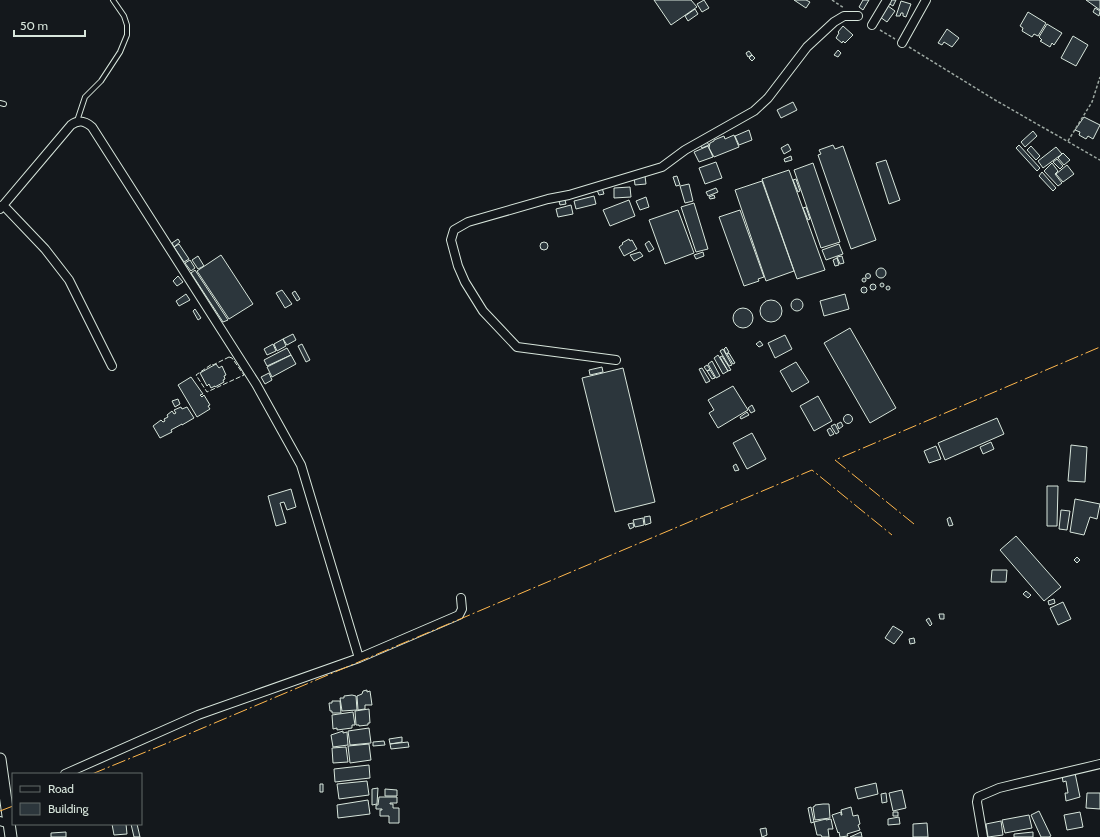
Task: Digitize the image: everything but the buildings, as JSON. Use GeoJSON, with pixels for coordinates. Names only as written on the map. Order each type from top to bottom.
{"type":"FeatureCollection","features":[{"type":"Feature","properties":{"kind":"street"},"geometry":{"type":"LineString","coordinates":[[872,25],[887,0]]}},
{"type":"Feature","properties":{"kind":"street"},"geometry":{"type":"LineString","coordinates":[[902,43],[926,0]]}},
{"type":"Feature","properties":{"kind":"street"},"geometry":{"type":"LineString","coordinates":[[616,360],[517,347],[483,311],[464,282],[451,240],[454,230],[475,220],[548,199],[569,195],[662,167],[685,150],[754,111],[768,98],[807,47],[834,22],[844,16],[858,16]]}},
{"type":"Feature","properties":{"kind":"street"},"geometry":{"type":"LineString","coordinates":[[112,366],[69,280],[44,249],[1,207],[76,121],[88,123],[95,132],[256,384],[301,465],[359,658]]}},
{"type":"Feature","properties":{"kind":"street"},"geometry":{"type":"LineString","coordinates":[[67,773],[198,716],[359,658],[459,615],[462,609],[461,598]]}},
{"type":"Feature","properties":{"kind":"street"},"geometry":{"type":"LineString","coordinates":[[0,759],[9,797],[5,823],[11,837]]}},
{"type":"Feature","properties":{"kind":"street"},"geometry":{"type":"LineString","coordinates":[[983,837],[976,802],[978,797],[999,788],[1100,764]]}},
{"type":"Feature","properties":{"kind":"lane"},"geometry":{"type":"LineString","coordinates":[[76,121],[85,97],[101,81],[120,52],[127,35],[127,25],[124,16],[113,0]]}},
{"type":"Feature","properties":{"kind":"path"},"geometry":{"type":"LineString","coordinates":[[832,0],[858,16]]}},
{"type":"Feature","properties":{"kind":"path"},"geometry":{"type":"LineString","coordinates":[[872,25],[995,100],[1100,160]]}},
{"type":"Feature","properties":{"kind":"path"},"geometry":{"type":"LineString","coordinates":[[1068,141],[1092,102],[1100,77]]}},
{"type":"Feature","properties":{"kind":"fence"},"geometry":{"type":"LineString","coordinates":[[229,357],[232,358],[244,375],[207,392],[196,375],[212,364],[213,365],[229,357]]}},
{"type":"Feature","properties":{"kind":"power"},"geometry":{"type":"LineString","coordinates":[[914,524],[835,460],[1100,347]]}},
{"type":"Feature","properties":{"kind":"power"},"geometry":{"type":"LineString","coordinates":[[94,773],[812,470],[892,535]]}},
{"type":"Feature","properties":{"kind":"power"},"geometry":{"type":"LineString","coordinates":[[0,811],[12,806]]}}]}
